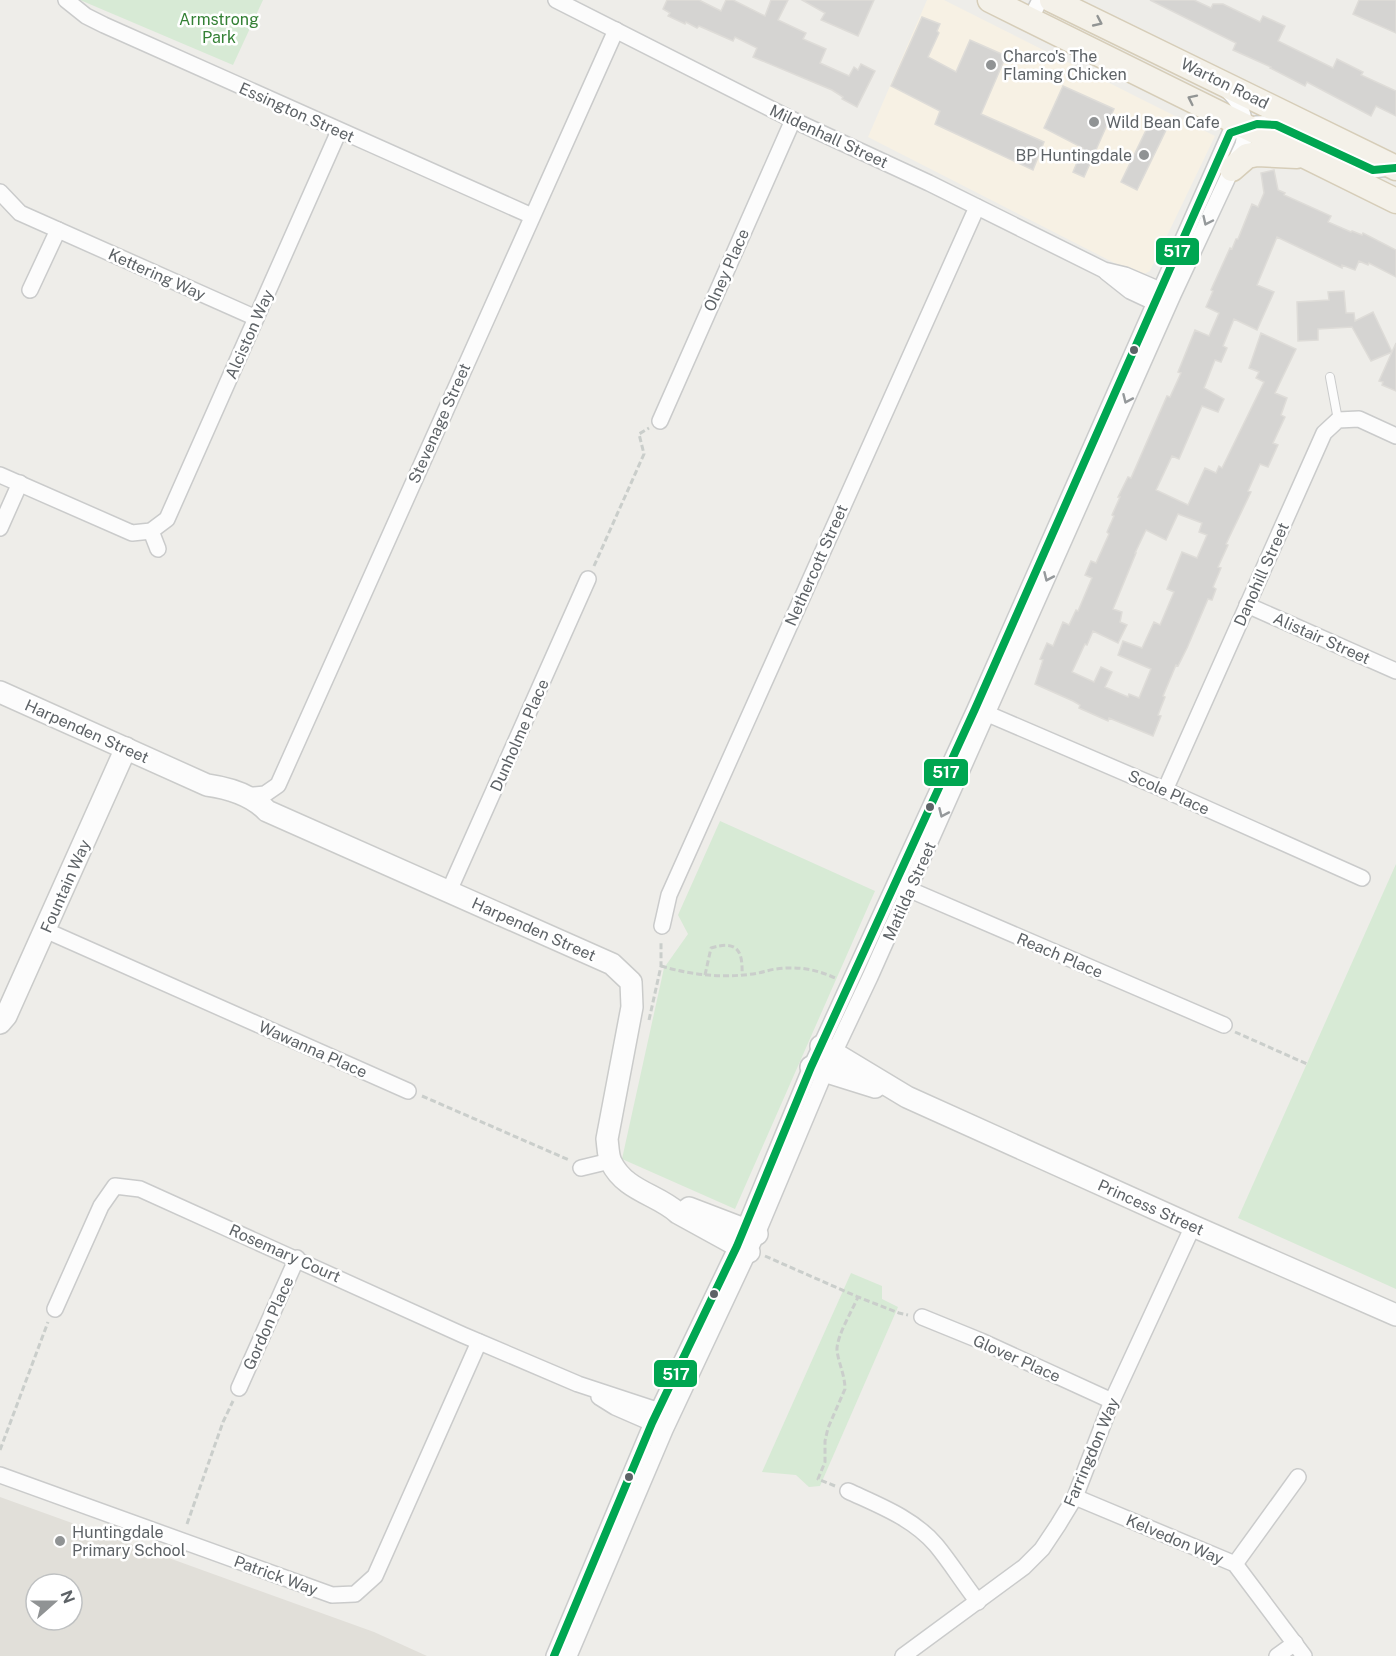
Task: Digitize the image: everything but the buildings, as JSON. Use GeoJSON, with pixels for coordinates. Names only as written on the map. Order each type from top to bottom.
{"type":"FeatureCollection","features":[{"type":"Feature","properties":{"kind":"main road","name":"Warton Road"},"geometry":{"type":"LineString","coordinates":[[990,0],[1035,10],[1061,35],[1396,201]]}},
{"type":"Feature","properties":{"kind":"main road","name":"Warton Road"},"geometry":{"type":"LineString","coordinates":[[1063,5],[1396,167]]}},
{"type":"Feature","properties":{"kind":"main road"},"geometry":{"type":"LineString","coordinates":[[1061,35],[1063,5]]}},
{"type":"Feature","properties":{"kind":"main road"},"geometry":{"type":"LineString","coordinates":[[1232,169],[1247,156],[1257,154],[1311,158]]}},
{"type":"Feature","properties":{"kind":"street","name":"Essington Street"},"geometry":{"type":"LineString","coordinates":[[66,0],[86,16],[104,26],[532,216]]}},
{"type":"Feature","properties":{"kind":"street","name":"Mildenhall Street"},"geometry":{"type":"LineString","coordinates":[[556,0],[793,120],[1104,270],[1130,291],[1163,299]]}},
{"type":"Feature","properties":{"kind":"street","name":"Stevenage Street"},"geometry":{"type":"LineString","coordinates":[[245,796],[266,794],[278,785],[616,30]]}},
{"type":"Feature","properties":{"kind":"street"},"geometry":{"type":"LineString","coordinates":[[1215,78],[1237,98],[1245,125],[1261,122],[1272,123],[1373,170],[1396,167]]}},
{"type":"Feature","properties":{"kind":"street","name":"Olney Place"},"geometry":{"type":"LineString","coordinates":[[660,421],[793,120]]}},
{"type":"Feature","properties":{"kind":"street","name":"Matilda Street"},"geometry":{"type":"LineString","coordinates":[[1163,299],[1232,169],[1243,145],[1245,125]]}},
{"type":"Feature","properties":{"kind":"street","name":"Matilda Street"},"geometry":{"type":"LineString","coordinates":[[554,1656],[662,1419],[748,1242],[827,1049],[981,711],[1163,299],[1230,133],[1245,125]]}},
{"type":"Feature","properties":{"kind":"street","name":"Alciston Way"},"geometry":{"type":"LineString","coordinates":[[151,531],[167,519],[339,131]]}},
{"type":"Feature","properties":{"kind":"street","name":"Kettering Way"},"geometry":{"type":"LineString","coordinates":[[0,192],[20,213],[256,318]]}},
{"type":"Feature","properties":{"kind":"street","name":"Nethercott Street"},"geometry":{"type":"LineString","coordinates":[[662,926],[669,895],[977,207]]}},
{"type":"Feature","properties":{"kind":"street"},"geometry":{"type":"LineString","coordinates":[[30,290],[58,230]]}},
{"type":"Feature","properties":{"kind":"street"},"geometry":{"type":"LineString","coordinates":[[1338,420],[1359,419],[1396,436]]}},
{"type":"Feature","properties":{"kind":"street","name":"Danohill Street"},"geometry":{"type":"LineString","coordinates":[[1165,790],[1324,433],[1338,420]]}},
{"type":"Feature","properties":{"kind":"street"},"geometry":{"type":"LineString","coordinates":[[0,475],[132,532],[151,531],[158,549]]}},
{"type":"Feature","properties":{"kind":"street"},"geometry":{"type":"LineString","coordinates":[[0,528],[20,483]]}},
{"type":"Feature","properties":{"kind":"street","name":"Dunholme Place"},"geometry":{"type":"LineString","coordinates":[[448,891],[588,579]]}},
{"type":"Feature","properties":{"kind":"street","name":"Alistair Street"},"geometry":{"type":"LineString","coordinates":[[1247,605],[1396,670]]}},
{"type":"Feature","properties":{"kind":"street","name":"Harpenden Street"},"geometry":{"type":"LineString","coordinates":[[0,692],[207,785],[222,787],[258,801],[267,811],[612,964],[631,982],[632,1007],[607,1139],[610,1161]]}},
{"type":"Feature","properties":{"kind":"street","name":"Scole Place"},"geometry":{"type":"LineString","coordinates":[[981,711],[1362,878]]}},
{"type":"Feature","properties":{"kind":"street","name":"Fountain Way"},"geometry":{"type":"LineString","coordinates":[[0,1023],[6,1016],[126,748]]}},
{"type":"Feature","properties":{"kind":"street","name":"Harpenden Street"},"geometry":{"type":"LineString","coordinates":[[207,785],[218,796],[254,812],[267,811]]}},
{"type":"Feature","properties":{"kind":"street","name":"Reach Place"},"geometry":{"type":"LineString","coordinates":[[902,887],[1224,1025]]}},
{"type":"Feature","properties":{"kind":"street","name":"Wawanna Place"},"geometry":{"type":"LineString","coordinates":[[45,930],[408,1091]]}},
{"type":"Feature","properties":{"kind":"street","name":"Princess Street"},"geometry":{"type":"LineString","coordinates":[[827,1049],[907,1097],[1396,1315]]}},
{"type":"Feature","properties":{"kind":"street","name":"Princess Street"},"geometry":{"type":"LineString","coordinates":[[818,1070],[907,1097]]}},
{"type":"Feature","properties":{"kind":"street"},"geometry":{"type":"LineString","coordinates":[[581,1168],[610,1161],[620,1176],[637,1190],[668,1204],[678,1214],[748,1242]]}},
{"type":"Feature","properties":{"kind":"street","name":"Rosemary Court"},"geometry":{"type":"LineString","coordinates":[[55,1309],[101,1206],[115,1186],[140,1189],[479,1342],[578,1384],[615,1407],[662,1419]]}},
{"type":"Feature","properties":{"kind":"street","name":"Farringdon Way"},"geometry":{"type":"LineString","coordinates":[[903,1656],[1024,1567],[1042,1549],[1075,1497],[1112,1401],[1193,1226]]}},
{"type":"Feature","properties":{"kind":"street","name":"Gordon Place"},"geometry":{"type":"LineString","coordinates":[[239,1388],[297,1258]]}},
{"type":"Feature","properties":{"kind":"street","name":"Glover Place"},"geometry":{"type":"LineString","coordinates":[[922,1317],[981,1341],[1112,1401]]}},
{"type":"Feature","properties":{"kind":"street","name":"Patrick Way"},"geometry":{"type":"LineString","coordinates":[[0,1475],[332,1595],[355,1594],[375,1576],[479,1342]]}},
{"type":"Feature","properties":{"kind":"street","name":"Matilda Street"},"geometry":{"type":"LineString","coordinates":[[569,1656],[662,1419]]}},
{"type":"Feature","properties":{"kind":"street"},"geometry":{"type":"LineString","coordinates":[[1235,1564],[1298,1477]]}},
{"type":"Feature","properties":{"kind":"street"},"geometry":{"type":"LineString","coordinates":[[848,1491],[911,1523],[923,1532],[936,1545],[978,1602]]}},
{"type":"Feature","properties":{"kind":"street","name":"Kelvedon Way"},"geometry":{"type":"LineString","coordinates":[[1075,1497],[1235,1564],[1304,1656]]}},
{"type":"Feature","properties":{"kind":"street"},"geometry":{"type":"LineString","coordinates":[[1277,1656],[1295,1643]]}},
{"type":"Feature","properties":{"kind":"lane"},"geometry":{"type":"LineString","coordinates":[[1330,377],[1338,420]]}},
{"type":"Feature","properties":{"kind":"path"},"geometry":{"type":"LineString","coordinates":[[588,579],[644,454],[639,434],[660,421]]}},
{"type":"Feature","properties":{"kind":"path"},"geometry":{"type":"LineString","coordinates":[[648,1023],[661,966],[662,926]]}},
{"type":"Feature","properties":{"kind":"path"},"geometry":{"type":"LineString","coordinates":[[705,975],[711,948],[720,945],[731,945],[739,951],[743,958],[742,975]]}},
{"type":"Feature","properties":{"kind":"path"},"geometry":{"type":"LineString","coordinates":[[661,966],[690,974],[705,975],[742,975],[778,969],[809,968],[840,980]]}},
{"type":"Feature","properties":{"kind":"path"},"geometry":{"type":"LineString","coordinates":[[1224,1025],[1242,1036],[1307,1064]]}},
{"type":"Feature","properties":{"kind":"path"},"geometry":{"type":"LineString","coordinates":[[408,1091],[567,1159],[581,1168]]}},
{"type":"Feature","properties":{"kind":"path"},"geometry":{"type":"LineString","coordinates":[[748,1242],[858,1298],[898,1313],[922,1317]]}},
{"type":"Feature","properties":{"kind":"path"},"geometry":{"type":"LineString","coordinates":[[848,1491],[818,1479],[825,1462],[825,1441],[828,1428],[845,1389],[837,1353],[838,1342],[858,1298]]}},
{"type":"Feature","properties":{"kind":"path"},"geometry":{"type":"LineString","coordinates":[[0,1450],[45,1329],[55,1309]]}},
{"type":"Feature","properties":{"kind":"path"},"geometry":{"type":"LineString","coordinates":[[187,1524],[223,1422],[239,1388]]}},
{"type":"Feature","properties":{"kind":"shaded area"},"geometry":{"type":"Polygon","coordinates":[[[927,0],[944,0],[1215,136],[1150,271],[1140,276],[868,137],[927,0]]]}},
{"type":"Feature","properties":{"kind":"shaded area","name":"Huntingdale Primary School"},"geometry":{"type":"Polygon","coordinates":[[[0,1497],[374,1632],[427,1656],[0,1656],[0,1497]]]}},
{"type":"Feature","properties":{"kind":"green space","name":"Armstrong Park"},"geometry":{"type":"Polygon","coordinates":[[[80,0],[263,0],[233,65],[80,0]]]}},
{"type":"Feature","properties":{"kind":"green space"},"geometry":{"type":"Polygon","coordinates":[[[720,821],[875,891],[735,1209],[622,1159],[664,968],[688,934],[678,915],[720,821]]]}},
{"type":"Feature","properties":{"kind":"green space"},"geometry":{"type":"Polygon","coordinates":[[[1396,864],[1396,1289],[1238,1218],[1396,864]]]}},
{"type":"Feature","properties":{"kind":"green space"},"geometry":{"type":"Polygon","coordinates":[[[851,1273],[882,1286],[882,1299],[898,1307],[820,1486],[809,1487],[796,1475],[762,1472],[851,1273]]]}},
{"type":"Feature","properties":{"kind":"transit line","name":"517"},"geometry":{"type":"LineString","coordinates":[[554,1656],[652,1423],[737,1246],[811,1067],[975,709],[1230,133],[1257,124],[1276,125],[1373,170],[1396,168]]}},
{"type":"Feature","properties":{"kind":"place","name":"Charco's The Flaming Chicken"},"geometry":{"type":"Point","coordinates":[991,65]}},
{"type":"Feature","properties":{"kind":"place","name":"Wild Bean Cafe"},"geometry":{"type":"Point","coordinates":[1094,122]}},
{"type":"Feature","properties":{"kind":"place","name":"BP Huntingdale"},"geometry":{"type":"Point","coordinates":[1144,155]}},
{"type":"Feature","properties":{"kind":"place","name":"Huntingdale Primary School"},"geometry":{"type":"Point","coordinates":[60,1541]}}]}
